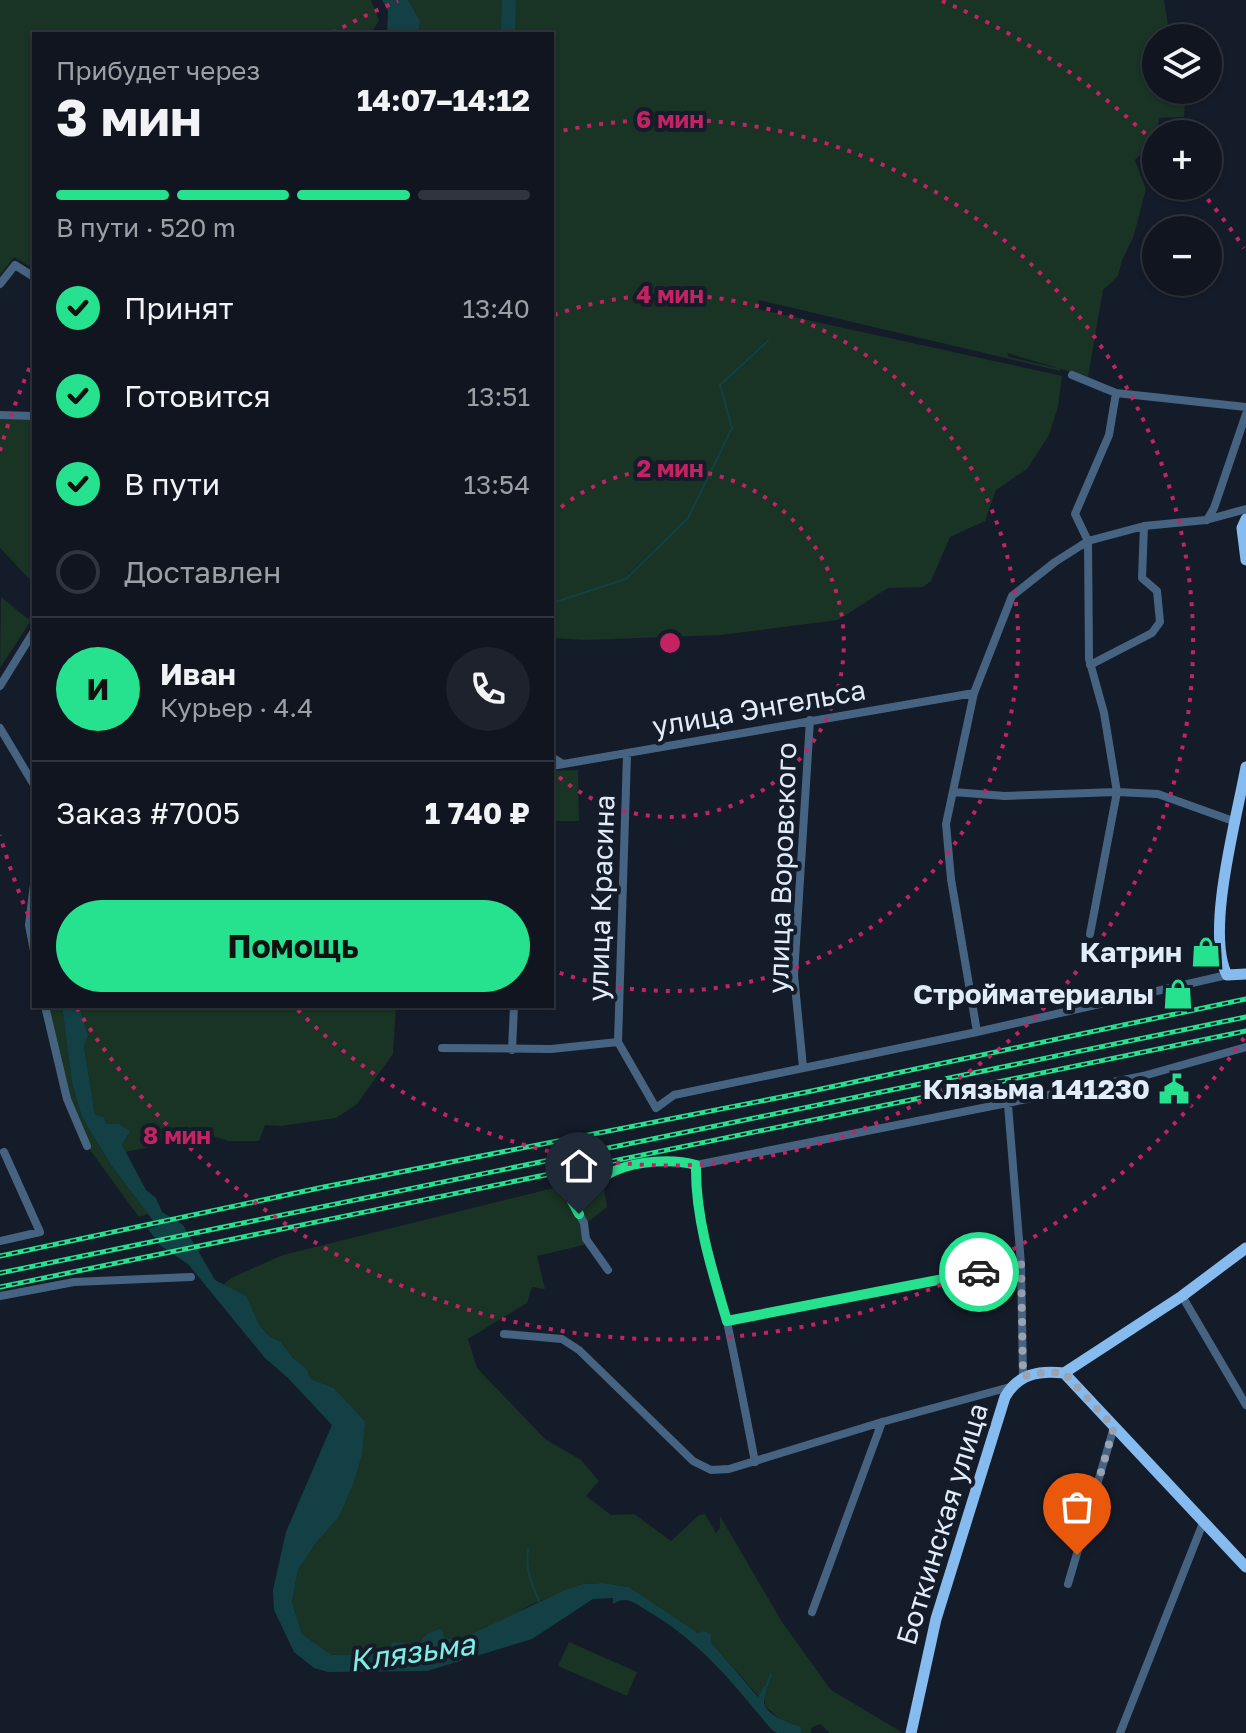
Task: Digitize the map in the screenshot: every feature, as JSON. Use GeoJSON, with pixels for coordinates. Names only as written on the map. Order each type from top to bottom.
{"type":"FeatureCollection","features":[{"type":"Feature","properties":{"kind":"street"},"geometry":{"type":"LineString","coordinates":[[0,284],[15,265],[32,276]]}},
{"type":"Feature","properties":{"kind":"street"},"geometry":{"type":"LineString","coordinates":[[1072,375],[1116,393],[1246,407]]}},
{"type":"Feature","properties":{"kind":"street"},"geometry":{"type":"LineString","coordinates":[[1090,934],[1117,792],[1104,713],[1090,665],[1088,541],[1075,514],[1109,435],[1116,393]]}},
{"type":"Feature","properties":{"kind":"street"},"geometry":{"type":"LineString","coordinates":[[1206,520],[1214,508],[1246,414]]}},
{"type":"Feature","properties":{"kind":"street"},"geometry":{"type":"LineString","coordinates":[[0,415],[32,416]]}},
{"type":"Feature","properties":{"kind":"street"},"geometry":{"type":"LineString","coordinates":[[977,1032],[951,879],[946,824],[974,693],[1012,596],[1088,541],[1144,526],[1206,520],[1246,509]]}},
{"type":"Feature","properties":{"kind":"street"},"geometry":{"type":"LineString","coordinates":[[1246,519],[1242,528],[1246,560]]}},
{"type":"Feature","properties":{"kind":"street"},"geometry":{"type":"LineString","coordinates":[[1090,665],[1152,633],[1160,622],[1157,591],[1142,578],[1144,526]]}},
{"type":"Feature","properties":{"kind":"street"},"geometry":{"type":"LineString","coordinates":[[0,686],[32,634]]}},
{"type":"Feature","properties":{"kind":"street","name":"улица Энгельса"},"geometry":{"type":"LineString","coordinates":[[554,766],[974,693]]}},
{"type":"Feature","properties":{"kind":"street","name":"улица Воровского"},"geometry":{"type":"LineString","coordinates":[[803,1067],[794,975],[810,720]]}},
{"type":"Feature","properties":{"kind":"street"},"geometry":{"type":"LineString","coordinates":[[0,728],[32,782]]}},
{"type":"Feature","properties":{"kind":"street","name":"улица Красина"},"geometry":{"type":"LineString","coordinates":[[618,1042],[627,755]]}},
{"type":"Feature","properties":{"kind":"street"},"geometry":{"type":"LineString","coordinates":[[554,758],[563,764]]}},
{"type":"Feature","properties":{"kind":"street"},"geometry":{"type":"LineString","coordinates":[[1227,975],[1220,961],[1218,916],[1246,767]]}},
{"type":"Feature","properties":{"kind":"street"},"geometry":{"type":"LineString","coordinates":[[953,792],[1005,796],[1117,792],[1158,794],[1236,822]]}},
{"type":"Feature","properties":{"kind":"street"},"geometry":{"type":"LineString","coordinates":[[32,900],[29,925],[32,941]]}},
{"type":"Feature","properties":{"kind":"street"},"geometry":{"type":"LineString","coordinates":[[442,1048],[512,1050],[618,1042],[656,1108],[674,1095],[977,1032],[1227,975],[1246,974]]}},
{"type":"Feature","properties":{"kind":"street"},"geometry":{"type":"LineString","coordinates":[[45,1008],[67,1099],[87,1146]]}},
{"type":"Feature","properties":{"kind":"street"},"geometry":{"type":"LineString","coordinates":[[512,1050],[514,1008]]}},
{"type":"Feature","properties":{"kind":"street"},"geometry":{"type":"LineString","coordinates":[[608,1270],[586,1239],[584,1223],[572,1201],[612,1172],[626,1167],[681,1161],[696,1165],[1008,1105],[1143,1076],[1246,1047]]}},
{"type":"Feature","properties":{"kind":"street"},"geometry":{"type":"LineString","coordinates":[[1008,1105],[1021,1264],[1023,1376],[1064,1373],[1182,1296],[1246,1248]]}},
{"type":"Feature","properties":{"kind":"street"},"geometry":{"type":"LineString","coordinates":[[0,1241],[40,1232],[4,1152]]}},
{"type":"Feature","properties":{"kind":"street"},"geometry":{"type":"LineString","coordinates":[[696,1165],[696,1183],[709,1258],[727,1321],[755,1462]]}},
{"type":"Feature","properties":{"kind":"street"},"geometry":{"type":"LineString","coordinates":[[727,1321],[1021,1264]]}},
{"type":"Feature","properties":{"kind":"street"},"geometry":{"type":"LineString","coordinates":[[0,1296],[74,1282],[191,1277]]}},
{"type":"Feature","properties":{"kind":"street"},"geometry":{"type":"LineString","coordinates":[[1182,1296],[1246,1405]]}},
{"type":"Feature","properties":{"kind":"street"},"geometry":{"type":"LineString","coordinates":[[504,1334],[562,1339],[579,1350],[693,1461],[711,1470],[755,1462],[882,1422],[1010,1387]]}},
{"type":"Feature","properties":{"kind":"street"},"geometry":{"type":"LineString","coordinates":[[1064,1373],[1246,1567]]}},
{"type":"Feature","properties":{"kind":"street","name":"Боткинская улица"},"geometry":{"type":"LineString","coordinates":[[911,1733],[936,1619],[1005,1397],[1010,1387],[1023,1376]]}},
{"type":"Feature","properties":{"kind":"street"},"geometry":{"type":"LineString","coordinates":[[812,1612],[882,1422]]}},
{"type":"Feature","properties":{"kind":"street"},"geometry":{"type":"LineString","coordinates":[[1068,1584],[1114,1427]]}},
{"type":"Feature","properties":{"kind":"street"},"geometry":{"type":"LineString","coordinates":[[1120,1733],[1203,1523]]}},
{"type":"Feature","properties":{"kind":"shaded area"},"geometry":{"type":"Polygon","coordinates":[[[0,0],[371,0],[379,21],[371,32],[32,32],[32,268],[14,257],[0,275],[0,0]]]}},
{"type":"Feature","properties":{"kind":"shaded area"},"geometry":{"type":"Polygon","coordinates":[[[408,0],[1164,0],[1168,24],[1142,24],[1142,104],[1185,104],[1184,117],[1142,120],[1142,153],[1135,160],[1142,178],[1143,200],[1118,276],[1103,290],[1088,377],[759,300],[758,309],[1062,376],[1058,407],[1049,435],[1027,469],[996,490],[985,521],[950,537],[931,581],[923,587],[888,588],[838,620],[721,635],[585,640],[554,638],[554,32],[418,32],[419,21],[408,0]],[[1007,353],[1009,357],[1061,369],[1007,353]]]}},
{"type":"Feature","properties":{"kind":"shaded area"},"geometry":{"type":"Polygon","coordinates":[[[0,414],[32,415],[32,582],[0,548],[0,414]]]}},
{"type":"Feature","properties":{"kind":"shaded area"},"geometry":{"type":"Polygon","coordinates":[[[1,597],[28,619],[32,612],[32,619],[0,668],[1,597]]]}},
{"type":"Feature","properties":{"kind":"shaded area"},"geometry":{"type":"Polygon","coordinates":[[[578,770],[579,821],[554,821],[554,771],[578,770]]]}},
{"type":"Feature","properties":{"kind":"shaded area"},"geometry":{"type":"Polygon","coordinates":[[[47,1008],[62,1008],[72,1083],[82,1117],[111,1165],[148,1214],[139,1217],[87,1146],[67,1099],[47,1008]]]}},
{"type":"Feature","properties":{"kind":"shaded area"},"geometry":{"type":"Polygon","coordinates":[[[80,1008],[396,1008],[393,1054],[357,1104],[336,1118],[280,1126],[265,1125],[259,1141],[229,1141],[203,1133],[173,1145],[161,1142],[125,1152],[122,1145],[128,1135],[95,1116],[84,1047],[88,1035],[80,1008]]]}},
{"type":"Feature","properties":{"kind":"shaded area"},"geometry":{"type":"Polygon","coordinates":[[[602,1176],[607,1207],[583,1226],[584,1245],[537,1256],[545,1289],[532,1287],[527,1303],[468,1339],[477,1368],[545,1439],[581,1460],[599,1481],[586,1496],[611,1515],[634,1514],[671,1541],[699,1515],[705,1514],[716,1533],[720,1528],[720,1516],[782,1622],[831,1690],[903,1733],[830,1733],[820,1724],[811,1728],[811,1733],[802,1733],[800,1726],[781,1720],[765,1706],[764,1687],[759,1697],[711,1642],[629,1587],[583,1584],[530,1605],[463,1638],[442,1637],[443,1632],[415,1649],[405,1643],[397,1643],[387,1653],[332,1655],[302,1634],[292,1602],[298,1570],[338,1518],[365,1421],[334,1388],[311,1379],[306,1368],[293,1358],[281,1342],[269,1336],[260,1326],[246,1297],[223,1285],[231,1278],[283,1255],[602,1176]]]}},
{"type":"Feature","properties":{"kind":"shaded area"},"geometry":{"type":"Polygon","coordinates":[[[569,1642],[637,1672],[627,1696],[558,1666],[569,1642]]]}},
{"type":"Feature","properties":{"kind":"water"},"geometry":{"type":"Polygon","coordinates":[[[382,0],[408,0],[420,21],[418,32],[387,32],[388,11],[382,0]]]}},
{"type":"Feature","properties":{"kind":"water","name":"Клязьма"},"geometry":{"type":"Polygon","coordinates":[[[62,1008],[80,1008],[88,1035],[84,1047],[95,1115],[104,1117],[106,1124],[119,1124],[130,1131],[122,1145],[146,1190],[156,1198],[162,1212],[183,1225],[215,1280],[246,1296],[260,1326],[269,1336],[281,1342],[293,1358],[306,1368],[311,1379],[334,1388],[365,1421],[362,1455],[352,1487],[338,1518],[298,1570],[292,1602],[302,1634],[332,1655],[387,1653],[393,1642],[405,1643],[415,1649],[421,1647],[424,1637],[432,1632],[440,1629],[443,1637],[463,1638],[583,1584],[629,1587],[698,1633],[704,1631],[711,1634],[711,1642],[758,1697],[764,1686],[767,1689],[764,1703],[769,1712],[800,1726],[802,1733],[777,1733],[771,1729],[699,1649],[665,1622],[626,1600],[613,1604],[613,1598],[593,1599],[532,1639],[427,1671],[328,1672],[314,1668],[294,1652],[274,1610],[273,1590],[286,1532],[332,1425],[265,1358],[188,1264],[161,1246],[148,1229],[157,1226],[111,1165],[82,1117],[72,1083],[62,1008]]]}},
{"type":"Feature","properties":{"kind":"waterway"},"geometry":{"type":"LineString","coordinates":[[508,32],[509,0]]}},
{"type":"Feature","properties":{"kind":"waterway"},"geometry":{"type":"LineString","coordinates":[[554,602],[626,579],[688,518],[732,428],[720,385],[768,341]]}},
{"type":"Feature","properties":{"kind":"waterway"},"geometry":{"type":"LineString","coordinates":[[528,1549],[529,1576],[539,1601]]}},
{"type":"Feature","properties":{"kind":"waterway"},"geometry":{"type":"LineString","coordinates":[[766,1688],[771,1674]]}},
{"type":"Feature","properties":{"kind":"railway"},"geometry":{"type":"LineString","coordinates":[[0,1256],[324,1187],[807,1092],[1246,999]]}},
{"type":"Feature","properties":{"kind":"railway"},"geometry":{"type":"LineString","coordinates":[[0,1273],[1246,1017]]}},
{"type":"Feature","properties":{"kind":"railway"},"geometry":{"type":"LineString","coordinates":[[0,1287],[1246,1031]]}},
{"type":"Feature","properties":{"kind":"way so far"},"geometry":{"type":"LineString","coordinates":[[979,1272],[1021,1264],[1023,1376],[1064,1373],[1114,1427],[1077,1555]]}},
{"type":"Feature","properties":{"kind":"place","name":"Катрин"},"geometry":{"type":"Point","coordinates":[1206,952]}},
{"type":"Feature","properties":{"kind":"place","name":"Стройматериалы"},"geometry":{"type":"Point","coordinates":[1178,994]}},
{"type":"Feature","properties":{"kind":"place","name":"Клязьма 141230"},"geometry":{"type":"Point","coordinates":[1174,1089]}},
{"type":"Feature","properties":{"kind":"route"},"geometry":{"type":"LineString","coordinates":[[579,1214],[572,1201],[612,1172],[626,1167],[681,1161],[696,1165],[696,1183],[709,1258],[727,1321],[979,1272]]}}]}
